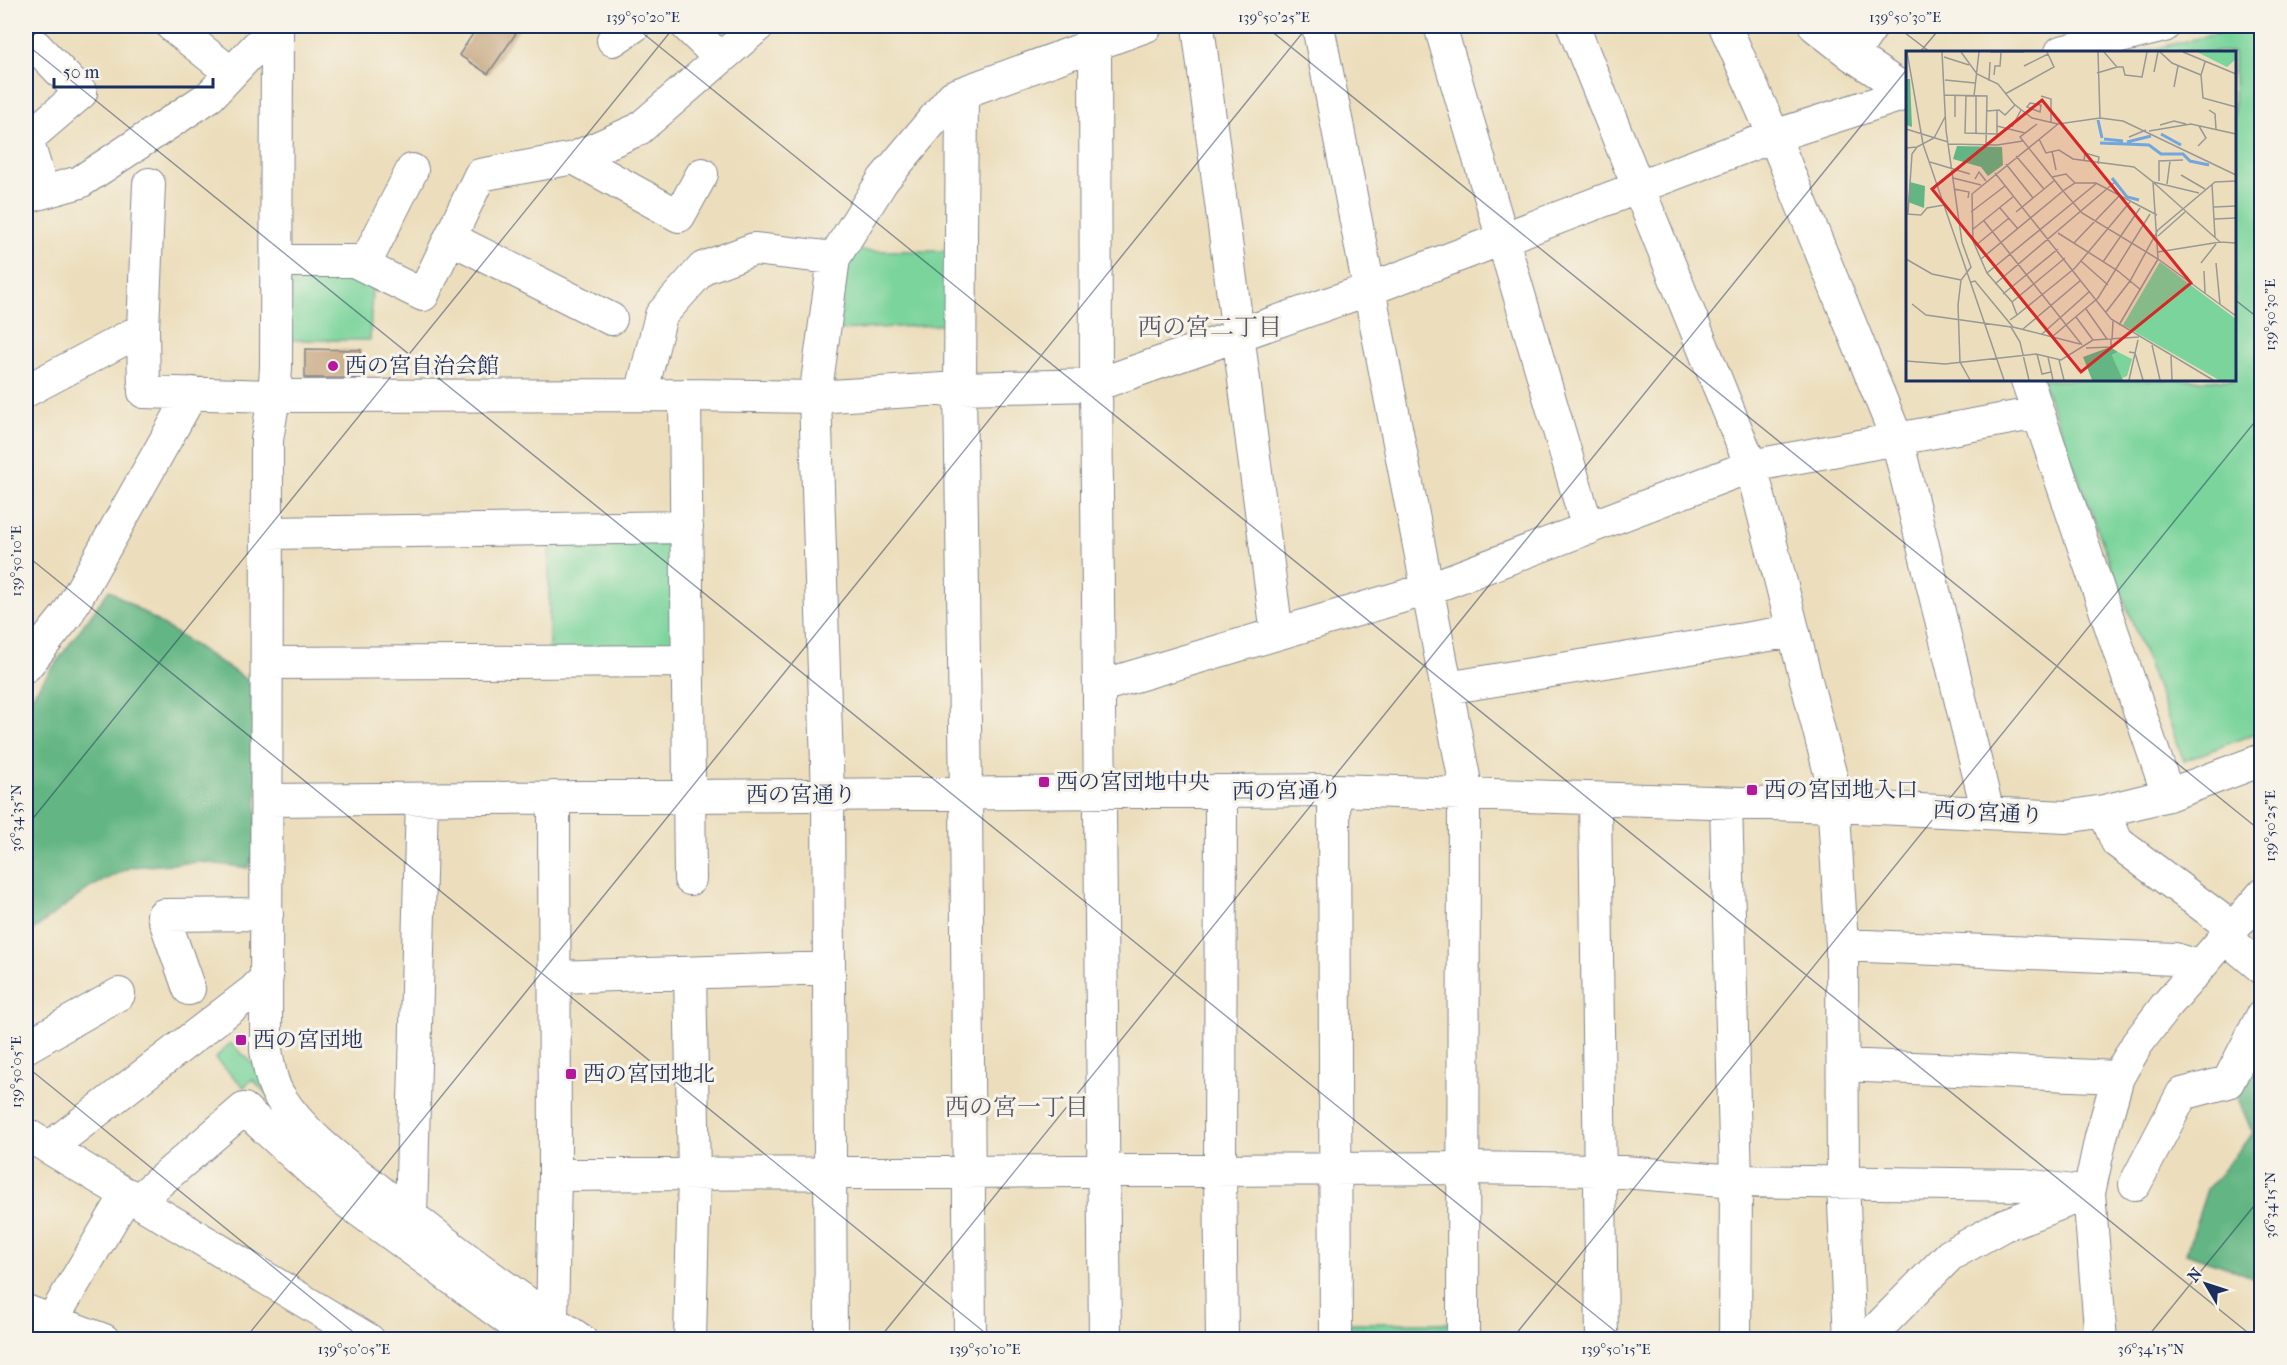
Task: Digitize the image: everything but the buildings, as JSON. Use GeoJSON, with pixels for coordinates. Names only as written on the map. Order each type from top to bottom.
{"type":"FeatureCollection","features":[{"type":"Feature","properties":{"kind":"street"},"geometry":{"type":"LineString","coordinates":[[172,26],[231,73]]}},
{"type":"Feature","properties":{"kind":"street"},"geometry":{"type":"LineString","coordinates":[[26,45],[31,40],[81,93],[26,140],[34,195],[80,182],[210,96],[276,26]]}},
{"type":"Feature","properties":{"kind":"street"},"geometry":{"type":"LineString","coordinates":[[276,26],[277,261],[274,396],[267,440],[266,1050],[269,1071],[280,1097],[295,1117],[331,1153],[411,1216],[544,1330]]}},
{"type":"Feature","properties":{"kind":"street"},"geometry":{"type":"LineString","coordinates":[[687,26],[720,58]]}},
{"type":"Feature","properties":{"kind":"street"},"geometry":{"type":"LineString","coordinates":[[277,261],[354,261],[423,295],[480,175],[574,158],[639,129],[758,26]]}},
{"type":"Feature","properties":{"kind":"street"},"geometry":{"type":"LineString","coordinates":[[831,1340],[828,795],[815,397],[834,258],[883,180],[953,96],[1092,35],[1146,26]]}},
{"type":"Feature","properties":{"kind":"street"},"geometry":{"type":"LineString","coordinates":[[1198,26],[1277,634]]}},
{"type":"Feature","properties":{"kind":"street"},"geometry":{"type":"LineString","coordinates":[[1318,26],[1464,777],[1463,1340]]}},
{"type":"Feature","properties":{"kind":"street"},"geometry":{"type":"LineString","coordinates":[[1440,26],[1588,529]]}},
{"type":"Feature","properties":{"kind":"street"},"geometry":{"type":"LineString","coordinates":[[1573,26],[1751,466],[1832,782],[1842,945],[1844,1182],[1850,1340]]}},
{"type":"Feature","properties":{"kind":"street"},"geometry":{"type":"LineString","coordinates":[[1725,26],[1774,136],[1898,439],[1988,813]]}},
{"type":"Feature","properties":{"kind":"street"},"geometry":{"type":"LineString","coordinates":[[1815,26],[1852,55],[1906,92]]}},
{"type":"Feature","properties":{"kind":"street"},"geometry":{"type":"LineString","coordinates":[[1852,55],[1872,26]]}},
{"type":"Feature","properties":{"kind":"street"},"geometry":{"type":"LineString","coordinates":[[2065,51],[2164,26]]}},
{"type":"Feature","properties":{"kind":"street"},"geometry":{"type":"LineString","coordinates":[[1092,35],[1101,686],[1105,1340]]}},
{"type":"Feature","properties":{"kind":"street"},"geometry":{"type":"LineString","coordinates":[[962,93],[960,388],[970,1340]]}},
{"type":"Feature","properties":{"kind":"street"},"geometry":{"type":"LineString","coordinates":[[149,184],[143,329],[144,392],[274,396],[815,397],[960,388],[1096,385],[1370,289],[1774,136],[1906,94]]}},
{"type":"Feature","properties":{"kind":"street"},"geometry":{"type":"LineString","coordinates":[[574,158],[679,216],[702,174]]}},
{"type":"Feature","properties":{"kind":"street"},"geometry":{"type":"LineString","coordinates":[[364,266],[412,170]]}},
{"type":"Feature","properties":{"kind":"street"},"geometry":{"type":"LineString","coordinates":[[450,238],[611,319]]}},
{"type":"Feature","properties":{"kind":"street"},"geometry":{"type":"LineString","coordinates":[[641,395],[662,315],[703,268],[754,249],[834,258]]}},
{"type":"Feature","properties":{"kind":"street"},"geometry":{"type":"LineString","coordinates":[[26,389],[143,329]]}},
{"type":"Feature","properties":{"kind":"street"},"geometry":{"type":"LineString","coordinates":[[2027,381],[2168,795]]}},
{"type":"Feature","properties":{"kind":"street"},"geometry":{"type":"LineString","coordinates":[[26,666],[67,615],[192,393]]}},
{"type":"Feature","properties":{"kind":"street"},"geometry":{"type":"LineString","coordinates":[[685,395],[690,879]]}},
{"type":"Feature","properties":{"kind":"street"},"geometry":{"type":"LineString","coordinates":[[1101,686],[1428,590],[1751,466],[2038,413]]}},
{"type":"Feature","properties":{"kind":"street"},"geometry":{"type":"LineString","coordinates":[[267,533],[687,527]]}},
{"type":"Feature","properties":{"kind":"street"},"geometry":{"type":"LineString","coordinates":[[1447,688],[1793,631]]}},
{"type":"Feature","properties":{"kind":"street"},"geometry":{"type":"LineString","coordinates":[[267,663],[688,662]]}},
{"type":"Feature","properties":{"kind":"street","name":"西の宮通り"},"geometry":{"type":"LineString","coordinates":[[267,800],[1334,790],[1835,806],[2066,817],[2104,811],[2168,795],[2262,760]]}},
{"type":"Feature","properties":{"kind":"street"},"geometry":{"type":"LineString","coordinates":[[1334,790],[1336,1340]]}},
{"type":"Feature","properties":{"kind":"street"},"geometry":{"type":"LineString","coordinates":[[1221,792],[1222,1340]]}},
{"type":"Feature","properties":{"kind":"street"},"geometry":{"type":"LineString","coordinates":[[544,1330],[555,1175],[555,797]]}},
{"type":"Feature","properties":{"kind":"street"},"geometry":{"type":"LineString","coordinates":[[411,1216],[422,798]]}},
{"type":"Feature","properties":{"kind":"street"},"geometry":{"type":"LineString","coordinates":[[1595,799],[1598,1170],[1602,1340]]}},
{"type":"Feature","properties":{"kind":"street"},"geometry":{"type":"LineString","coordinates":[[1726,803],[1736,1180],[1735,1340]]}},
{"type":"Feature","properties":{"kind":"street"},"geometry":{"type":"LineString","coordinates":[[2104,811],[2117,842],[2230,933],[2262,968]]}},
{"type":"Feature","properties":{"kind":"street"},"geometry":{"type":"LineString","coordinates":[[2101,1340],[2089,1193],[2101,1137],[2118,1077],[2137,1044],[2199,966],[2262,895]]}},
{"type":"Feature","properties":{"kind":"street"},"geometry":{"type":"LineString","coordinates":[[189,989],[163,915],[267,914]]}},
{"type":"Feature","properties":{"kind":"street"},"geometry":{"type":"LineString","coordinates":[[1842,945],[2175,959],[2199,966]]}},
{"type":"Feature","properties":{"kind":"street"},"geometry":{"type":"LineString","coordinates":[[555,977],[829,968]]}},
{"type":"Feature","properties":{"kind":"street"},"geometry":{"type":"LineString","coordinates":[[690,974],[694,1174],[690,1340]]}},
{"type":"Feature","properties":{"kind":"street"},"geometry":{"type":"LineString","coordinates":[[267,977],[253,991],[37,1141],[369,1340]]}},
{"type":"Feature","properties":{"kind":"street"},"geometry":{"type":"LineString","coordinates":[[26,1047],[119,994]]}},
{"type":"Feature","properties":{"kind":"street"},"geometry":{"type":"LineString","coordinates":[[2135,1184],[2182,1094],[2228,1082],[2262,1016]]}},
{"type":"Feature","properties":{"kind":"street"},"geometry":{"type":"LineString","coordinates":[[1843,1065],[2118,1077]]}},
{"type":"Feature","properties":{"kind":"street"},"geometry":{"type":"LineString","coordinates":[[104,1340],[39,1316],[132,1198],[244,1109],[338,1195],[544,1330],[581,1340]]}},
{"type":"Feature","properties":{"kind":"street"},"geometry":{"type":"LineString","coordinates":[[555,1175],[1464,1168],[1598,1170],[1736,1180],[2024,1185],[2089,1193]]}},
{"type":"Feature","properties":{"kind":"street"},"geometry":{"type":"LineString","coordinates":[[1866,1340],[1950,1255],[2004,1225],[2089,1193]]}},
{"type":"Feature","properties":{"kind":"green space"},"geometry":{"type":"Polygon","coordinates":[[[2248,26],[2261,26],[2261,731],[2184,761],[2042,381],[2236,381],[2236,51],[2145,51],[2248,26]]]}},
{"type":"Feature","properties":{"kind":"green space"},"geometry":{"type":"Polygon","coordinates":[[[850,251],[954,251],[955,324],[838,330],[850,251]]]}},
{"type":"Feature","properties":{"kind":"green space"},"geometry":{"type":"Polygon","coordinates":[[[352,272],[372,285],[370,340],[288,340],[286,281],[295,273],[352,272]]]}},
{"type":"Feature","properties":{"kind":"green space"},"geometry":{"type":"Polygon","coordinates":[[[669,534],[682,545],[680,647],[549,653],[549,538],[669,534]]]}},
{"type":"Feature","properties":{"kind":"green space"},"geometry":{"type":"Polygon","coordinates":[[[109,590],[258,687],[256,849],[248,868],[201,862],[131,867],[91,887],[26,935],[26,704],[109,590]]]}},
{"type":"Feature","properties":{"kind":"green space"},"geometry":{"type":"Polygon","coordinates":[[[2261,1031],[2261,1280],[2186,1253],[2207,1189],[2253,1134],[2235,1092],[2261,1031]]]}},
{"type":"Feature","properties":{"kind":"green space"},"geometry":{"type":"Polygon","coordinates":[[[230,1043],[263,1072],[270,1097],[252,1079],[244,1087],[215,1059],[230,1043]]]}},
{"type":"Feature","properties":{"kind":"green space"},"geometry":{"type":"Polygon","coordinates":[[[1346,1323],[1456,1323],[1457,1339],[1346,1340],[1346,1323]]]}},
{"type":"Feature","properties":{"kind":"place","name":"西の宮自治会館"},"geometry":{"type":"Point","coordinates":[333,366]}},
{"type":"Feature","properties":{"kind":"place","name":"西の宮団地中央"},"geometry":{"type":"Point","coordinates":[1044,782]}},
{"type":"Feature","properties":{"kind":"place","name":"西の宮団地入口"},"geometry":{"type":"Point","coordinates":[1752,790]}},
{"type":"Feature","properties":{"kind":"place","name":"西の宮団地"},"geometry":{"type":"Point","coordinates":[241,1040]}},
{"type":"Feature","properties":{"kind":"place","name":"西の宮団地北"},"geometry":{"type":"Point","coordinates":[571,1074]}},
{"type":"Feature","properties":{"kind":"district","name":"西の宮二丁目"},"geometry":{"type":"Point","coordinates":[1210,327]}},
{"type":"Feature","properties":{"kind":"district","name":"西の宮一丁目"},"geometry":{"type":"Point","coordinates":[1017,1107]}}]}
